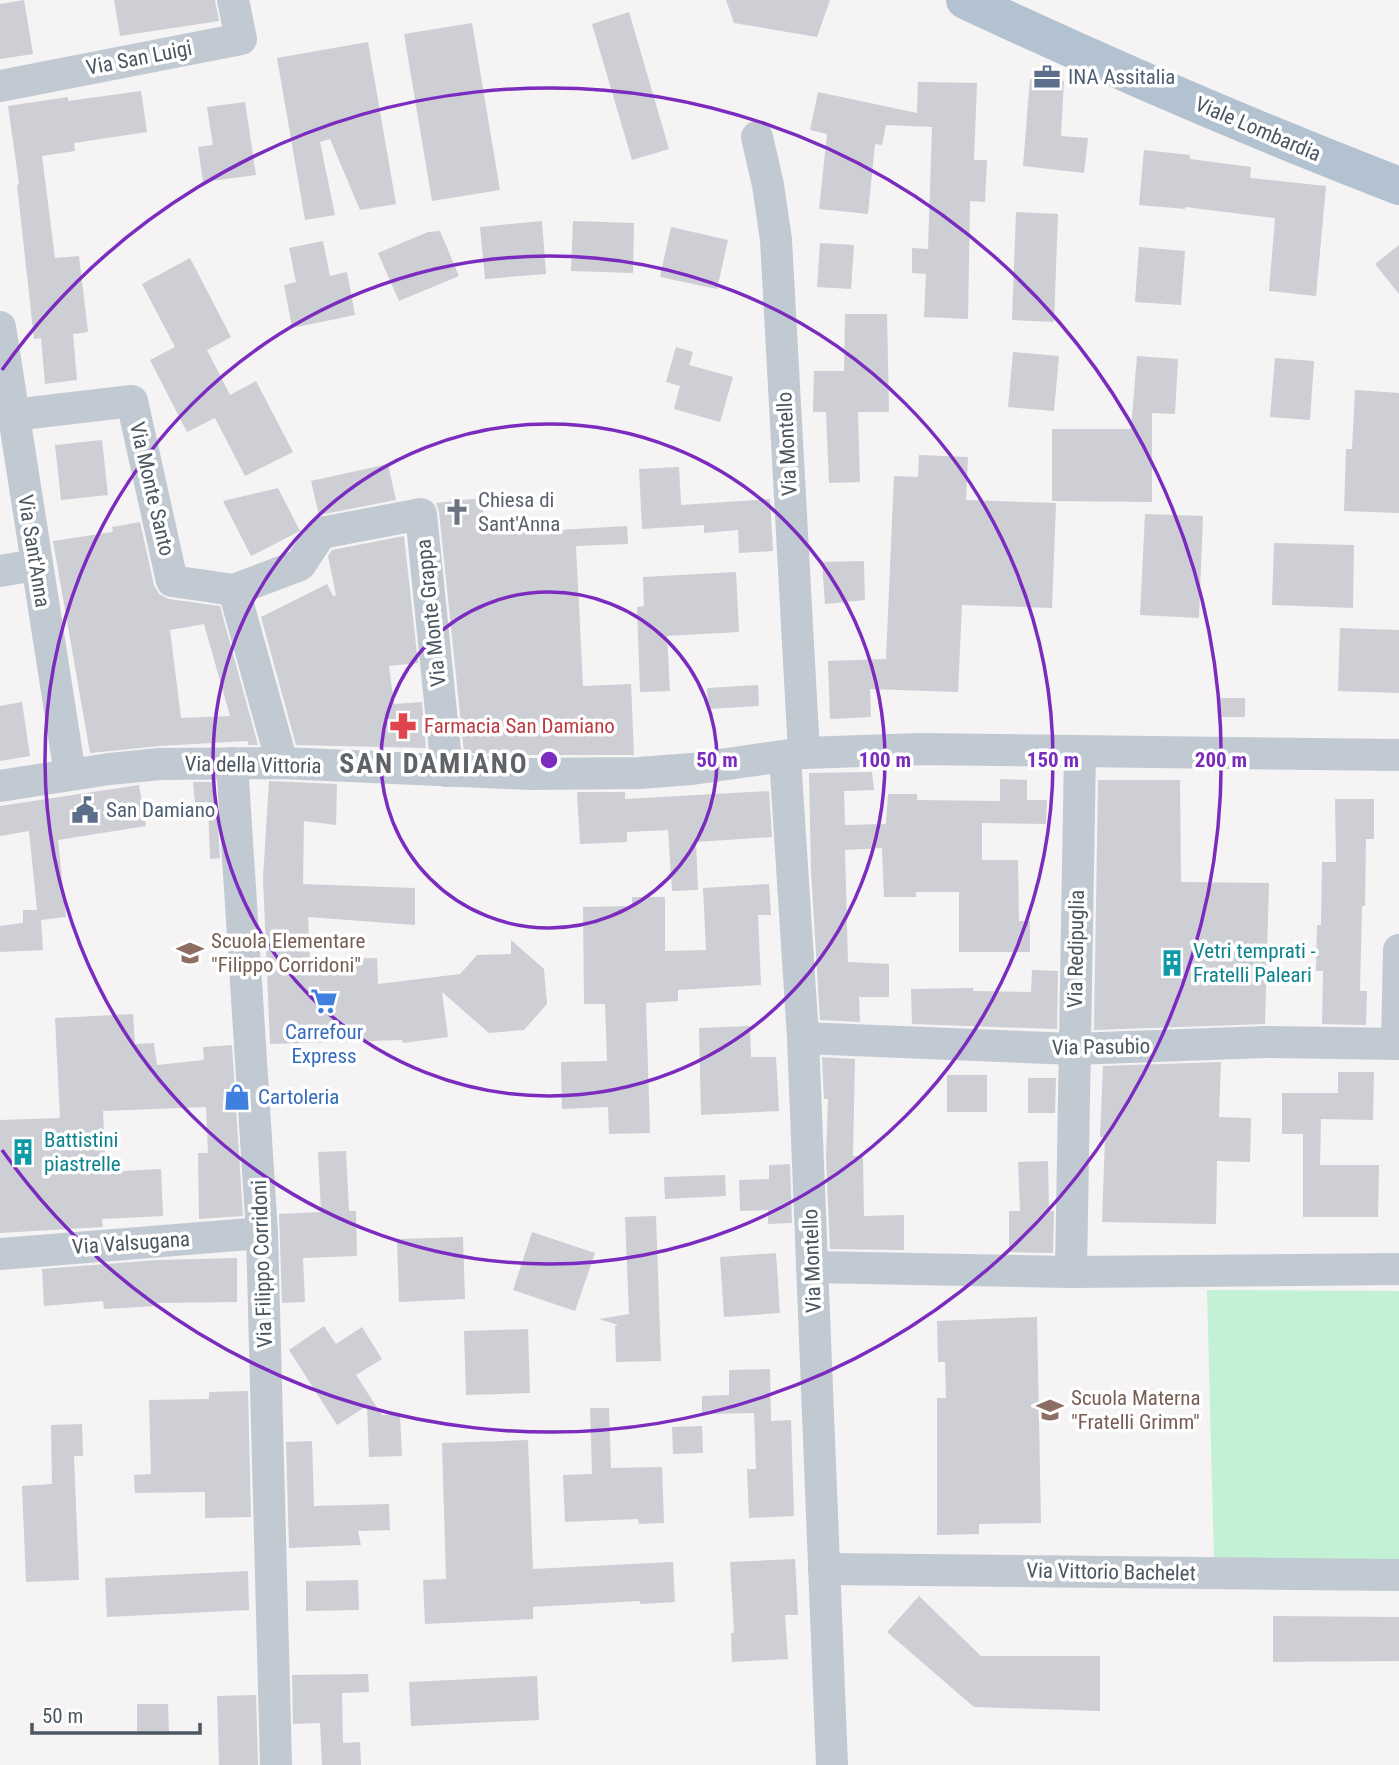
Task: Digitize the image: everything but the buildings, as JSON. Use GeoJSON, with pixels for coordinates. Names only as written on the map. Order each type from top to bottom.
{"type":"FeatureCollection","features":[{"type":"Feature","properties":{"kind":"main road","name":"Viale Lombardia"},"geometry":{"type":"LineString","coordinates":[[965,0],[1247,126],[1399,186]]}},
{"type":"Feature","properties":{"kind":"street","name":"Via San Luigi"},"geometry":{"type":"LineString","coordinates":[[0,86],[240,38],[233,0]]}},
{"type":"Feature","properties":{"kind":"street","name":"Via Montello"},"geometry":{"type":"LineString","coordinates":[[757,136],[776,240],[803,1038],[832,1765]]}},
{"type":"Feature","properties":{"kind":"street","name":"Via Sant'Anna"},"geometry":{"type":"LineString","coordinates":[[0,327],[69,774]]}},
{"type":"Feature","properties":{"kind":"street","name":"Via Monte Santo"},"geometry":{"type":"LineString","coordinates":[[13,415],[132,401],[172,581],[234,590]]}},
{"type":"Feature","properties":{"kind":"street","name":"Via Monte Grappa"},"geometry":{"type":"LineString","coordinates":[[234,590],[300,565],[321,533],[421,514],[447,771]]}},
{"type":"Feature","properties":{"kind":"street"},"geometry":{"type":"LineString","coordinates":[[0,571],[35,565]]}},
{"type":"Feature","properties":{"kind":"street"},"geometry":{"type":"LineString","coordinates":[[234,590],[282,763]]}},
{"type":"Feature","properties":{"kind":"street","name":"Via della Vittoria"},"geometry":{"type":"LineString","coordinates":[[0,786],[69,774],[160,764],[282,763],[447,771],[508,782],[665,772],[794,755],[920,750],[1399,755]]}},
{"type":"Feature","properties":{"kind":"street","name":"Via Redipuglia"},"geometry":{"type":"LineString","coordinates":[[1071,1272],[1080,752]]}},
{"type":"Feature","properties":{"kind":"street","name":"Via Filippo Corridoni"},"geometry":{"type":"LineString","coordinates":[[232,763],[262,1233],[276,1765]]}},
{"type":"Feature","properties":{"kind":"street"},"geometry":{"type":"LineString","coordinates":[[1398,1044],[1399,950]]}},
{"type":"Feature","properties":{"kind":"street","name":"Via Pasubio"},"geometry":{"type":"LineString","coordinates":[[803,1038],[1074,1049],[1265,1042],[1398,1044]]}},
{"type":"Feature","properties":{"kind":"street","name":"Via Valsugana"},"geometry":{"type":"LineString","coordinates":[[0,1254],[262,1233]]}},
{"type":"Feature","properties":{"kind":"street"},"geometry":{"type":"LineString","coordinates":[[812,1267],[1071,1272],[1399,1269]]}},
{"type":"Feature","properties":{"kind":"street","name":"Via Vittorio Bachelet"},"geometry":{"type":"LineString","coordinates":[[824,1569],[1399,1575]]}},
{"type":"Feature","properties":{"kind":"green space"},"geometry":{"type":"Polygon","coordinates":[[[1207,1290],[1399,1291],[1399,1563],[1214,1561],[1207,1290]]]}},
{"type":"Feature","properties":{"kind":"place","name":"INA Assitalia"},"geometry":{"type":"Point","coordinates":[1047,77]}},
{"type":"Feature","properties":{"kind":"place","name":"Chiesa di Sant'Anna"},"geometry":{"type":"Point","coordinates":[457,512]}},
{"type":"Feature","properties":{"kind":"place","name":"Farmacia San Damiano"},"geometry":{"type":"Point","coordinates":[403,726]}},
{"type":"Feature","properties":{"kind":"place","name":"San Damiano"},"geometry":{"type":"Point","coordinates":[85,810]}},
{"type":"Feature","properties":{"kind":"place","name":"Scuola Elementare \"Filippo Corridoni\""},"geometry":{"type":"Point","coordinates":[190,953]}},
{"type":"Feature","properties":{"kind":"place","name":"Vetri temprati - Fratelli Paleari"},"geometry":{"type":"Point","coordinates":[1172,963]}},
{"type":"Feature","properties":{"kind":"place","name":"Carrefour Express"},"geometry":{"type":"Point","coordinates":[324,1001]}},
{"type":"Feature","properties":{"kind":"place","name":"Cartoleria"},"geometry":{"type":"Point","coordinates":[237,1097]}},
{"type":"Feature","properties":{"kind":"place","name":"Battistini piastrelle"},"geometry":{"type":"Point","coordinates":[23,1152]}},
{"type":"Feature","properties":{"kind":"place","name":"Scuola Materna \"Fratelli Grimm\""},"geometry":{"type":"Point","coordinates":[1050,1410]}},
{"type":"Feature","properties":{"kind":"district","name":"SAN DAMIANO"},"geometry":{"type":"Point","coordinates":[434,763]}}]}
